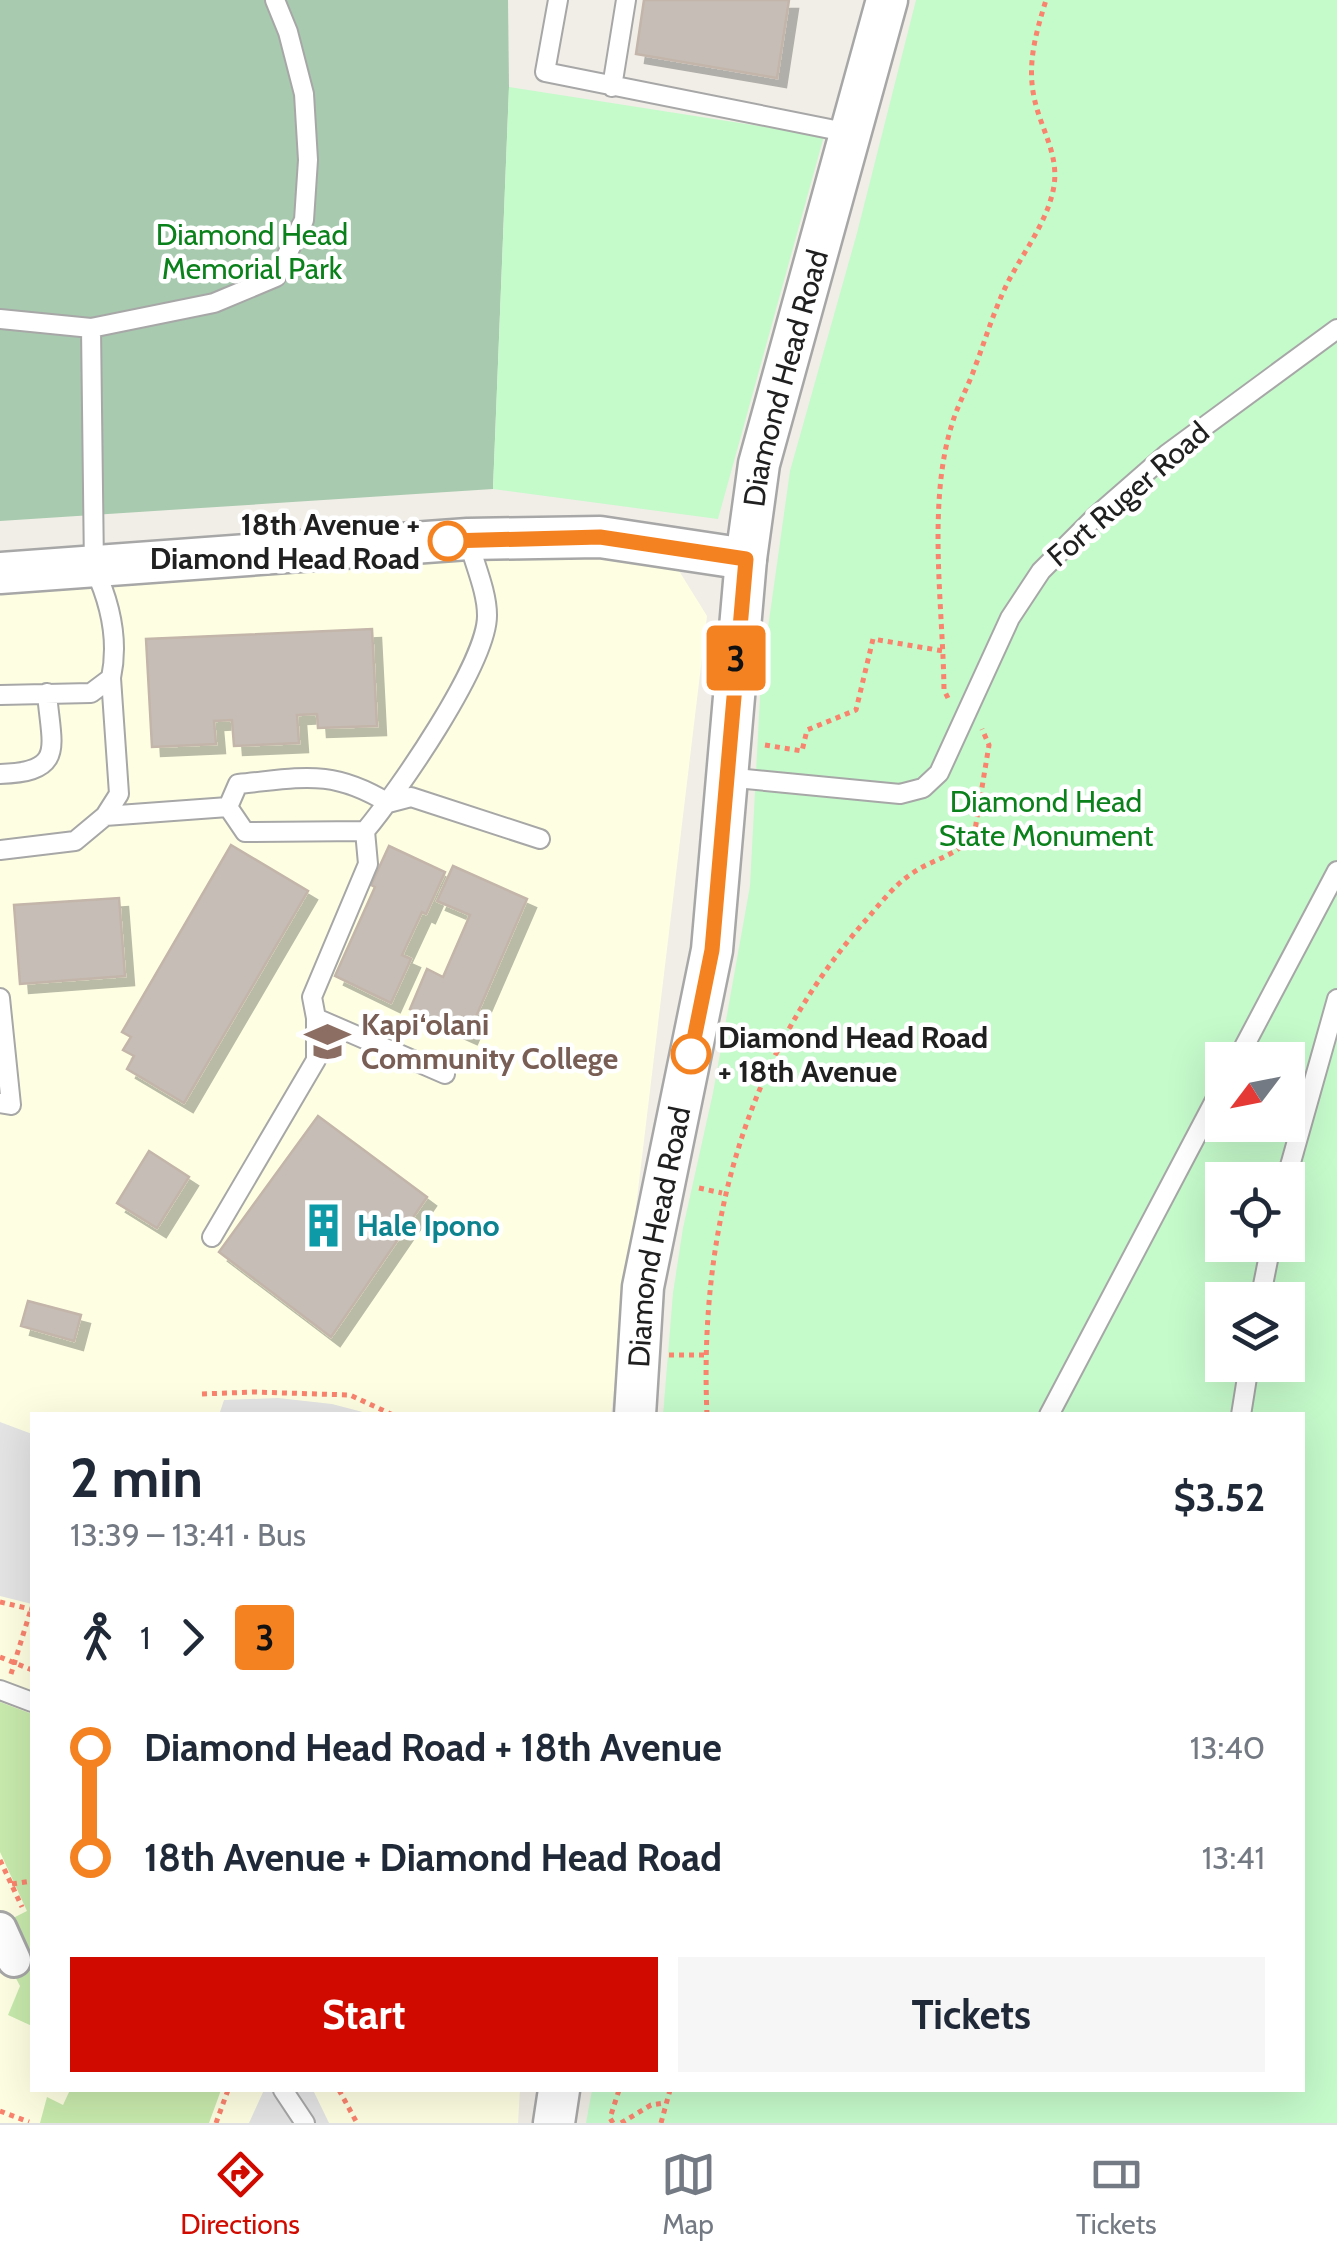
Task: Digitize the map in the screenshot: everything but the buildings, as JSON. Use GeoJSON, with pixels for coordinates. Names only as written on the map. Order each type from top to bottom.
{"type":"FeatureCollection","features":[{"type":"Feature","properties":{"kind":"street","name":"Diamond Head Road"},"geometry":{"type":"LineString","coordinates":[[634,1412],[643,1288],[743,780],[746,559],[762,453],[887,0]]}},
{"type":"Feature","properties":{"kind":"street"},"geometry":{"type":"LineString","coordinates":[[0,573],[468,540],[600,537],[746,559]]}},
{"type":"Feature","properties":{"kind":"street"},"geometry":{"type":"LineString","coordinates":[[12,1920],[14,1960]]}},
{"type":"Feature","properties":{"kind":"street"},"geometry":{"type":"LineString","coordinates":[[554,2123],[559,2092]]}},
{"type":"Feature","properties":{"kind":"lane"},"geometry":{"type":"LineString","coordinates":[[0,319],[92,328],[214,303],[276,277],[304,220],[308,160],[304,94],[275,0]]}},
{"type":"Feature","properties":{"kind":"lane"},"geometry":{"type":"LineString","coordinates":[[558,0],[545,72],[851,134]]}},
{"type":"Feature","properties":{"kind":"lane"},"geometry":{"type":"LineString","coordinates":[[612,87],[626,0]]}},
{"type":"Feature","properties":{"kind":"lane"},"geometry":{"type":"LineString","coordinates":[[0,850],[75,841],[105,816],[118,794],[110,602],[94,568],[92,328]]}},
{"type":"Feature","properties":{"kind":"lane","name":"Fort Ruger Road"},"geometry":{"type":"LineString","coordinates":[[743,780],[900,794],[932,782],[1010,618],[1041,571],[1167,454],[1337,329]]}},
{"type":"Feature","properties":{"kind":"lane"},"geometry":{"type":"LineString","coordinates":[[228,807],[245,832],[364,830],[388,803],[471,671],[484,639],[487,613],[468,540]]}},
{"type":"Feature","properties":{"kind":"lane"},"geometry":{"type":"LineString","coordinates":[[0,695],[91,693],[111,678]]}},
{"type":"Feature","properties":{"kind":"lane"},"geometry":{"type":"LineString","coordinates":[[0,774],[30,773],[46,764],[52,750],[47,692]]}},
{"type":"Feature","properties":{"kind":"lane"},"geometry":{"type":"LineString","coordinates":[[228,807],[238,784],[320,776],[363,788],[388,803],[411,796],[540,840]]}},
{"type":"Feature","properties":{"kind":"lane"},"geometry":{"type":"LineString","coordinates":[[105,816],[228,807]]}},
{"type":"Feature","properties":{"kind":"lane"},"geometry":{"type":"LineString","coordinates":[[212,1237],[316,1060],[312,997],[368,864],[364,830]]}},
{"type":"Feature","properties":{"kind":"lane"},"geometry":{"type":"LineString","coordinates":[[1247,1042],[1337,872]]}},
{"type":"Feature","properties":{"kind":"lane"},"geometry":{"type":"LineString","coordinates":[[0,998],[11,1105],[0,1103]]}},
{"type":"Feature","properties":{"kind":"lane"},"geometry":{"type":"LineString","coordinates":[[1291,1162],[1337,998]]}},
{"type":"Feature","properties":{"kind":"lane"},"geometry":{"type":"LineString","coordinates":[[316,1018],[445,1074]]}},
{"type":"Feature","properties":{"kind":"lane"},"geometry":{"type":"LineString","coordinates":[[1051,1412],[1205,1119]]}},
{"type":"Feature","properties":{"kind":"lane"},"geometry":{"type":"LineString","coordinates":[[1241,1412],[1246,1382]]}},
{"type":"Feature","properties":{"kind":"lane"},"geometry":{"type":"LineString","coordinates":[[0,1690],[30,1701]]}},
{"type":"Feature","properties":{"kind":"lane"},"geometry":{"type":"LineString","coordinates":[[284,2092],[305,2123]]}},
{"type":"Feature","properties":{"kind":"path"},"geometry":{"type":"LineString","coordinates":[[952,703],[944,690],[938,517],[944,454],[991,320],[1036,234],[1053,188],[1051,146],[1032,84],[1032,50],[1046,0]]}},
{"type":"Feature","properties":{"kind":"path"},"geometry":{"type":"LineString","coordinates":[[743,780],[765,743],[802,751],[807,730],[856,710],[872,639],[944,650]]}},
{"type":"Feature","properties":{"kind":"path"},"geometry":{"type":"LineString","coordinates":[[707,1412],[711,1276],[724,1194],[752,1109],[805,1002],[864,922],[906,878],[971,839],[989,744],[980,726]]}},
{"type":"Feature","properties":{"kind":"path"},"geometry":{"type":"LineString","coordinates":[[738,1034],[780,1046]]}},
{"type":"Feature","properties":{"kind":"path"},"geometry":{"type":"LineString","coordinates":[[701,1188],[724,1194]]}},
{"type":"Feature","properties":{"kind":"path"},"geometry":{"type":"LineString","coordinates":[[683,1355],[706,1355]]}},
{"type":"Feature","properties":{"kind":"path"},"geometry":{"type":"LineString","coordinates":[[202,1394],[350,1395],[387,1412]]}},
{"type":"Feature","properties":{"kind":"path"},"geometry":{"type":"LineString","coordinates":[[0,1602],[30,1610]]}},
{"type":"Feature","properties":{"kind":"path"},"geometry":{"type":"LineString","coordinates":[[16,1662],[30,1616]]}},
{"type":"Feature","properties":{"kind":"path"},"geometry":{"type":"LineString","coordinates":[[0,1657],[30,1669]]}},
{"type":"Feature","properties":{"kind":"path"},"geometry":{"type":"LineString","coordinates":[[0,1860],[12,1884],[12,1920]]}},
{"type":"Feature","properties":{"kind":"path"},"geometry":{"type":"LineString","coordinates":[[12,1884],[30,1881]]}},
{"type":"Feature","properties":{"kind":"path"},"geometry":{"type":"LineString","coordinates":[[216,2123],[227,2092]]}},
{"type":"Feature","properties":{"kind":"path"},"geometry":{"type":"LineString","coordinates":[[340,2092],[357,2123]]}},
{"type":"Feature","properties":{"kind":"path"},"geometry":{"type":"LineString","coordinates":[[613,2123],[610,2118],[619,2092]]}},
{"type":"Feature","properties":{"kind":"path"},"geometry":{"type":"LineString","coordinates":[[661,2123],[669,2092]]}},
{"type":"Feature","properties":{"kind":"path"},"geometry":{"type":"LineString","coordinates":[[622,2123],[650,2105],[665,2103]]}},
{"type":"Feature","properties":{"kind":"path"},"geometry":{"type":"LineString","coordinates":[[0,2111],[30,2122]]}},
{"type":"Feature","properties":{"kind":"shaded area","name":"Kapi‘olani Community College"},"geometry":{"type":"Polygon","coordinates":[[[585,540],[671,558],[707,616],[611,1412],[30,1412],[30,2092],[520,2092],[518,2123],[0,2123],[0,583],[585,540]]]}},
{"type":"Feature","properties":{"kind":"shaded area"},"geometry":{"type":"Polygon","coordinates":[[[278,1398],[363,1412],[220,1412],[224,1400],[278,1398]]]}},
{"type":"Feature","properties":{"kind":"shaded area"},"geometry":{"type":"Polygon","coordinates":[[[0,1422],[30,1433],[30,1604],[0,1596],[0,1422]]]}},
{"type":"Feature","properties":{"kind":"shaded area"},"geometry":{"type":"Polygon","coordinates":[[[263,2092],[314,2092],[329,2123],[249,2123],[263,2092]]]}},
{"type":"Feature","properties":{"kind":"green space","name":"Diamond Head Memorial Park"},"geometry":{"type":"Polygon","coordinates":[[[0,0],[508,0],[509,87],[493,489],[0,521],[0,0]]]}},
{"type":"Feature","properties":{"kind":"green space","name":"Diamond Head State Monument"},"geometry":{"type":"Polygon","coordinates":[[[916,0],[1337,0],[1337,2123],[586,2123],[592,2092],[1305,2092],[1305,1412],[663,1412],[673,1293],[683,1228],[713,1093],[750,886],[761,678],[790,471],[857,233],[916,0]]]}},
{"type":"Feature","properties":{"kind":"green space"},"geometry":{"type":"Polygon","coordinates":[[[509,87],[824,136],[718,519],[493,489],[509,87]]]}},
{"type":"Feature","properties":{"kind":"green space"},"geometry":{"type":"Polygon","coordinates":[[[0,1702],[30,1713],[30,2025],[8,2015],[20,1986],[7,1961],[13,1918],[27,1911],[0,1852],[0,1702]]]}},
{"type":"Feature","properties":{"kind":"green space"},"geometry":{"type":"Polygon","coordinates":[[[69,2092],[220,2092],[209,2123],[40,2123],[47,2097],[63,2105],[69,2092]]]}},
{"type":"Feature","properties":{"kind":"bus line","name":"3"},"geometry":{"type":"LineString","coordinates":[[448,541],[600,537],[746,559],[724,777],[712,950],[691,1054]]}},
{"type":"Feature","properties":{"kind":"place","name":"18th Avenue + Diamond Head Road"},"geometry":{"type":"Point","coordinates":[448,541]}},
{"type":"Feature","properties":{"kind":"place","name":"Kapi‘olani Community College"},"geometry":{"type":"Point","coordinates":[328,1041]}},
{"type":"Feature","properties":{"kind":"place","name":"Diamond Head Road + 18th Avenue"},"geometry":{"type":"Point","coordinates":[691,1054]}},
{"type":"Feature","properties":{"kind":"place","name":"Hale Ipono"},"geometry":{"type":"Point","coordinates":[324,1225]}}]}
